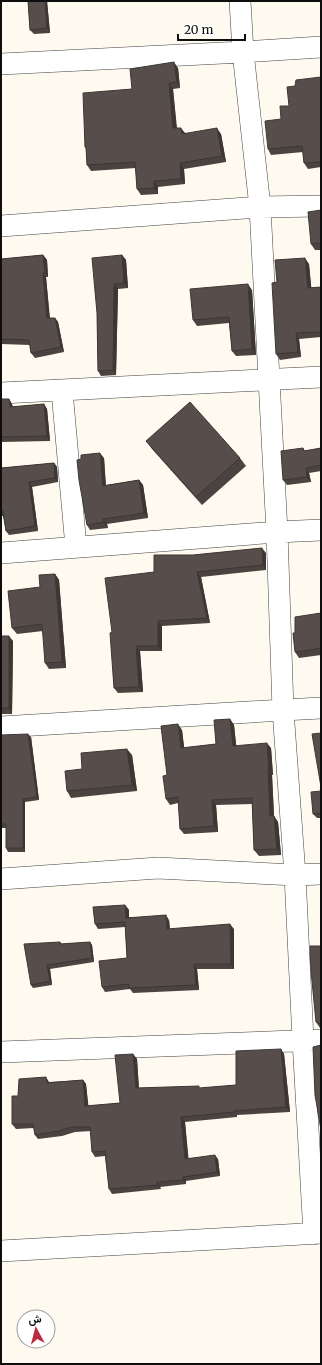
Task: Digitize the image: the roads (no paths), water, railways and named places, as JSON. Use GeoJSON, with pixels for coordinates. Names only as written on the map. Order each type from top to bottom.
{"type":"FeatureCollection","features":[{"type":"Feature","properties":{"kind":"street"},"geometry":{"type":"LineString","coordinates":[[1,1251],[317,1234],[312,1040],[295,875],[283,710],[277,532],[260,207],[242,52],[240,1]]}},
{"type":"Feature","properties":{"kind":"street"},"geometry":{"type":"LineString","coordinates":[[1,64],[321,47]]}},
{"type":"Feature","properties":{"kind":"street"},"geometry":{"type":"LineString","coordinates":[[1,226],[260,207],[321,206]]}},
{"type":"Feature","properties":{"kind":"street"},"geometry":{"type":"LineString","coordinates":[[1,393],[321,377]]}},
{"type":"Feature","properties":{"kind":"street"},"geometry":{"type":"LineString","coordinates":[[62,391],[76,547]]}},
{"type":"Feature","properties":{"kind":"street"},"geometry":{"type":"LineString","coordinates":[[1,552],[321,530]]}},
{"type":"Feature","properties":{"kind":"street"},"geometry":{"type":"LineString","coordinates":[[1,727],[321,708]]}},
{"type":"Feature","properties":{"kind":"street"},"geometry":{"type":"LineString","coordinates":[[1,879],[158,868],[295,875],[321,874]]}},
{"type":"Feature","properties":{"kind":"street"},"geometry":{"type":"LineString","coordinates":[[1,1052],[312,1040]]}}]}
